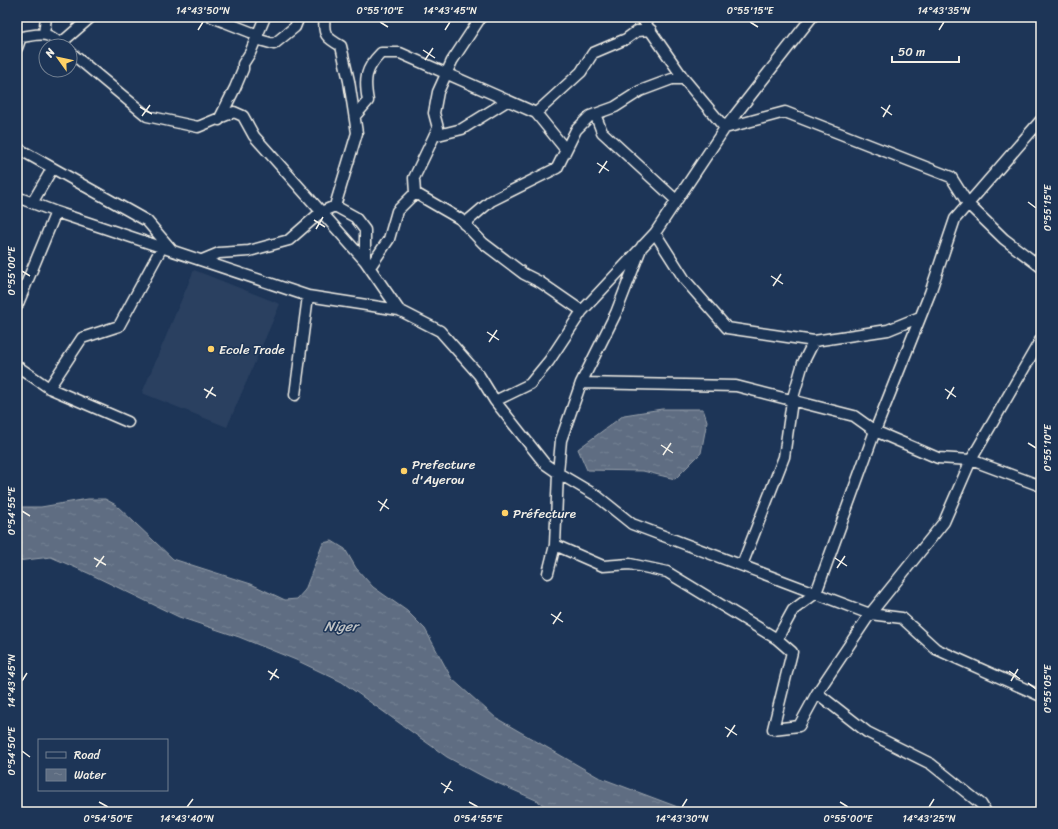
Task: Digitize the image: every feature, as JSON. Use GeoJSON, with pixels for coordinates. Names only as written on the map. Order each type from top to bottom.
{"type":"FeatureCollection","features":[{"type":"Feature","properties":{"kind":"street"},"geometry":{"type":"LineString","coordinates":[[44,34],[46,17]]}},
{"type":"Feature","properties":{"kind":"street"},"geometry":{"type":"LineString","coordinates":[[68,38],[91,17]]}},
{"type":"Feature","properties":{"kind":"street"},"geometry":{"type":"LineString","coordinates":[[212,17],[274,44],[294,27],[298,17]]}},
{"type":"Feature","properties":{"kind":"street"},"geometry":{"type":"LineString","coordinates":[[219,120],[236,88],[243,69],[243,64],[257,37],[264,17]]}},
{"type":"Feature","properties":{"kind":"street"},"geometry":{"type":"LineString","coordinates":[[325,17],[324,27],[326,34],[329,39],[341,46],[349,81],[357,133],[335,206]]}},
{"type":"Feature","properties":{"kind":"street"},"geometry":{"type":"LineString","coordinates":[[416,193],[414,178],[438,128],[434,113],[438,92],[452,61],[481,17]]}},
{"type":"Feature","properties":{"kind":"street"},"geometry":{"type":"LineString","coordinates":[[641,17],[684,79],[725,128]]}},
{"type":"Feature","properties":{"kind":"street"},"geometry":{"type":"LineString","coordinates":[[495,400],[530,384],[549,361],[582,312],[655,233],[725,128],[812,17]]}},
{"type":"Feature","properties":{"kind":"street"},"geometry":{"type":"LineString","coordinates":[[536,113],[581,72],[593,53],[626,39],[637,31],[651,30]]}},
{"type":"Feature","properties":{"kind":"street"},"geometry":{"type":"LineString","coordinates":[[17,48],[19,37],[44,34],[54,38]]}},
{"type":"Feature","properties":{"kind":"street"},"geometry":{"type":"LineString","coordinates":[[354,116],[368,101],[365,83],[370,64],[381,53],[400,53],[536,113],[566,150]]}},
{"type":"Feature","properties":{"kind":"street"},"geometry":{"type":"LineString","coordinates":[[78,59],[147,116],[198,127],[219,120],[234,112],[243,116],[254,136],[368,264],[399,310]]}},
{"type":"Feature","properties":{"kind":"street"},"geometry":{"type":"LineString","coordinates":[[464,224],[491,202],[557,168],[576,130],[590,116],[615,107],[640,91],[672,79],[684,79]]}},
{"type":"Feature","properties":{"kind":"street"},"geometry":{"type":"LineString","coordinates":[[434,136],[462,129],[507,101]]}},
{"type":"Feature","properties":{"kind":"street"},"geometry":{"type":"LineString","coordinates":[[725,128],[785,112],[951,177],[968,204],[1004,240],[1041,267]]}},
{"type":"Feature","properties":{"kind":"street"},"geometry":{"type":"LineString","coordinates":[[595,114],[602,132],[676,200]]}},
{"type":"Feature","properties":{"kind":"street"},"geometry":{"type":"LineString","coordinates":[[777,639],[793,610],[816,593],[875,431],[920,317],[955,219],[1041,120]]}},
{"type":"Feature","properties":{"kind":"street"},"geometry":{"type":"LineString","coordinates":[[17,148],[147,221],[166,248]]}},
{"type":"Feature","properties":{"kind":"street"},"geometry":{"type":"LineString","coordinates":[[32,202],[52,169]]}},
{"type":"Feature","properties":{"kind":"street"},"geometry":{"type":"LineString","coordinates":[[416,193],[460,220],[483,243],[524,274],[540,282],[582,312]]}},
{"type":"Feature","properties":{"kind":"street"},"geometry":{"type":"LineString","coordinates":[[368,264],[389,239],[397,211],[416,193]]}},
{"type":"Feature","properties":{"kind":"street"},"geometry":{"type":"LineString","coordinates":[[17,197],[56,212],[308,296],[399,310],[440,331],[479,375],[495,400],[545,464],[597,496],[632,524],[870,614],[902,618],[936,649],[1041,696]]}},
{"type":"Feature","properties":{"kind":"street"},"geometry":{"type":"LineString","coordinates":[[202,260],[219,253],[248,251],[289,240],[321,212],[335,206]]}},
{"type":"Feature","properties":{"kind":"street"},"geometry":{"type":"LineString","coordinates":[[335,206],[355,217],[365,230],[368,264]]}},
{"type":"Feature","properties":{"kind":"street"},"geometry":{"type":"LineString","coordinates":[[17,306],[56,212]]}},
{"type":"Feature","properties":{"kind":"street"},"geometry":{"type":"LineString","coordinates":[[655,233],[685,280],[727,328],[814,341],[888,330],[920,317]]}},
{"type":"Feature","properties":{"kind":"street"},"geometry":{"type":"LineString","coordinates":[[548,573],[555,545],[561,440],[581,383],[616,313],[642,246]]}},
{"type":"Feature","properties":{"kind":"street"},"geometry":{"type":"LineString","coordinates":[[49,388],[82,338],[119,326],[166,248]]}},
{"type":"Feature","properties":{"kind":"street"},"geometry":{"type":"LineString","coordinates":[[295,395],[308,296]]}},
{"type":"Feature","properties":{"kind":"street"},"geometry":{"type":"LineString","coordinates":[[555,545],[603,566],[630,564],[667,572],[777,639],[792,652],[773,729],[799,726],[817,693],[870,614],[944,522],[971,460],[1041,339]]}},
{"type":"Feature","properties":{"kind":"street"},"geometry":{"type":"LineString","coordinates":[[742,565],[784,458],[792,401],[803,363],[814,341]]}},
{"type":"Feature","properties":{"kind":"street"},"geometry":{"type":"LineString","coordinates":[[17,366],[49,388],[128,422]]}},
{"type":"Feature","properties":{"kind":"street"},"geometry":{"type":"LineString","coordinates":[[581,383],[736,386],[854,416],[875,431],[938,458],[971,460],[1041,486]]}},
{"type":"Feature","properties":{"kind":"street"},"geometry":{"type":"LineString","coordinates":[[817,693],[867,732],[931,764],[981,804],[986,812]]}},
{"type":"Feature","properties":{"kind":"shaded area","name":"Ecole Trade"},"geometry":{"type":"Polygon","coordinates":[[[194,270],[280,304],[227,427],[142,393],[194,270]]]}},
{"type":"Feature","properties":{"kind":"water"},"geometry":{"type":"Polygon","coordinates":[[[662,409],[703,409],[707,421],[701,453],[675,479],[643,471],[587,470],[578,449],[624,415],[662,409]]]}},
{"type":"Feature","properties":{"kind":"water","name":"Niger"},"geometry":{"type":"Polygon","coordinates":[[[88,499],[105,499],[116,505],[173,559],[251,584],[285,600],[297,599],[305,590],[323,543],[332,541],[345,549],[356,568],[373,587],[407,611],[425,629],[452,679],[496,718],[598,777],[691,812],[554,812],[536,800],[486,778],[447,757],[342,682],[296,660],[239,637],[179,617],[88,573],[51,557],[17,561],[17,507],[41,507],[88,499]]]}},
{"type":"Feature","properties":{"kind":"place","name":"Ecole Trade"},"geometry":{"type":"Point","coordinates":[211,349]}},
{"type":"Feature","properties":{"kind":"place","name":"Prefecture d'Ayerou"},"geometry":{"type":"Point","coordinates":[404,471]}},
{"type":"Feature","properties":{"kind":"place","name":"Préfecture"},"geometry":{"type":"Point","coordinates":[505,513]}}]}
